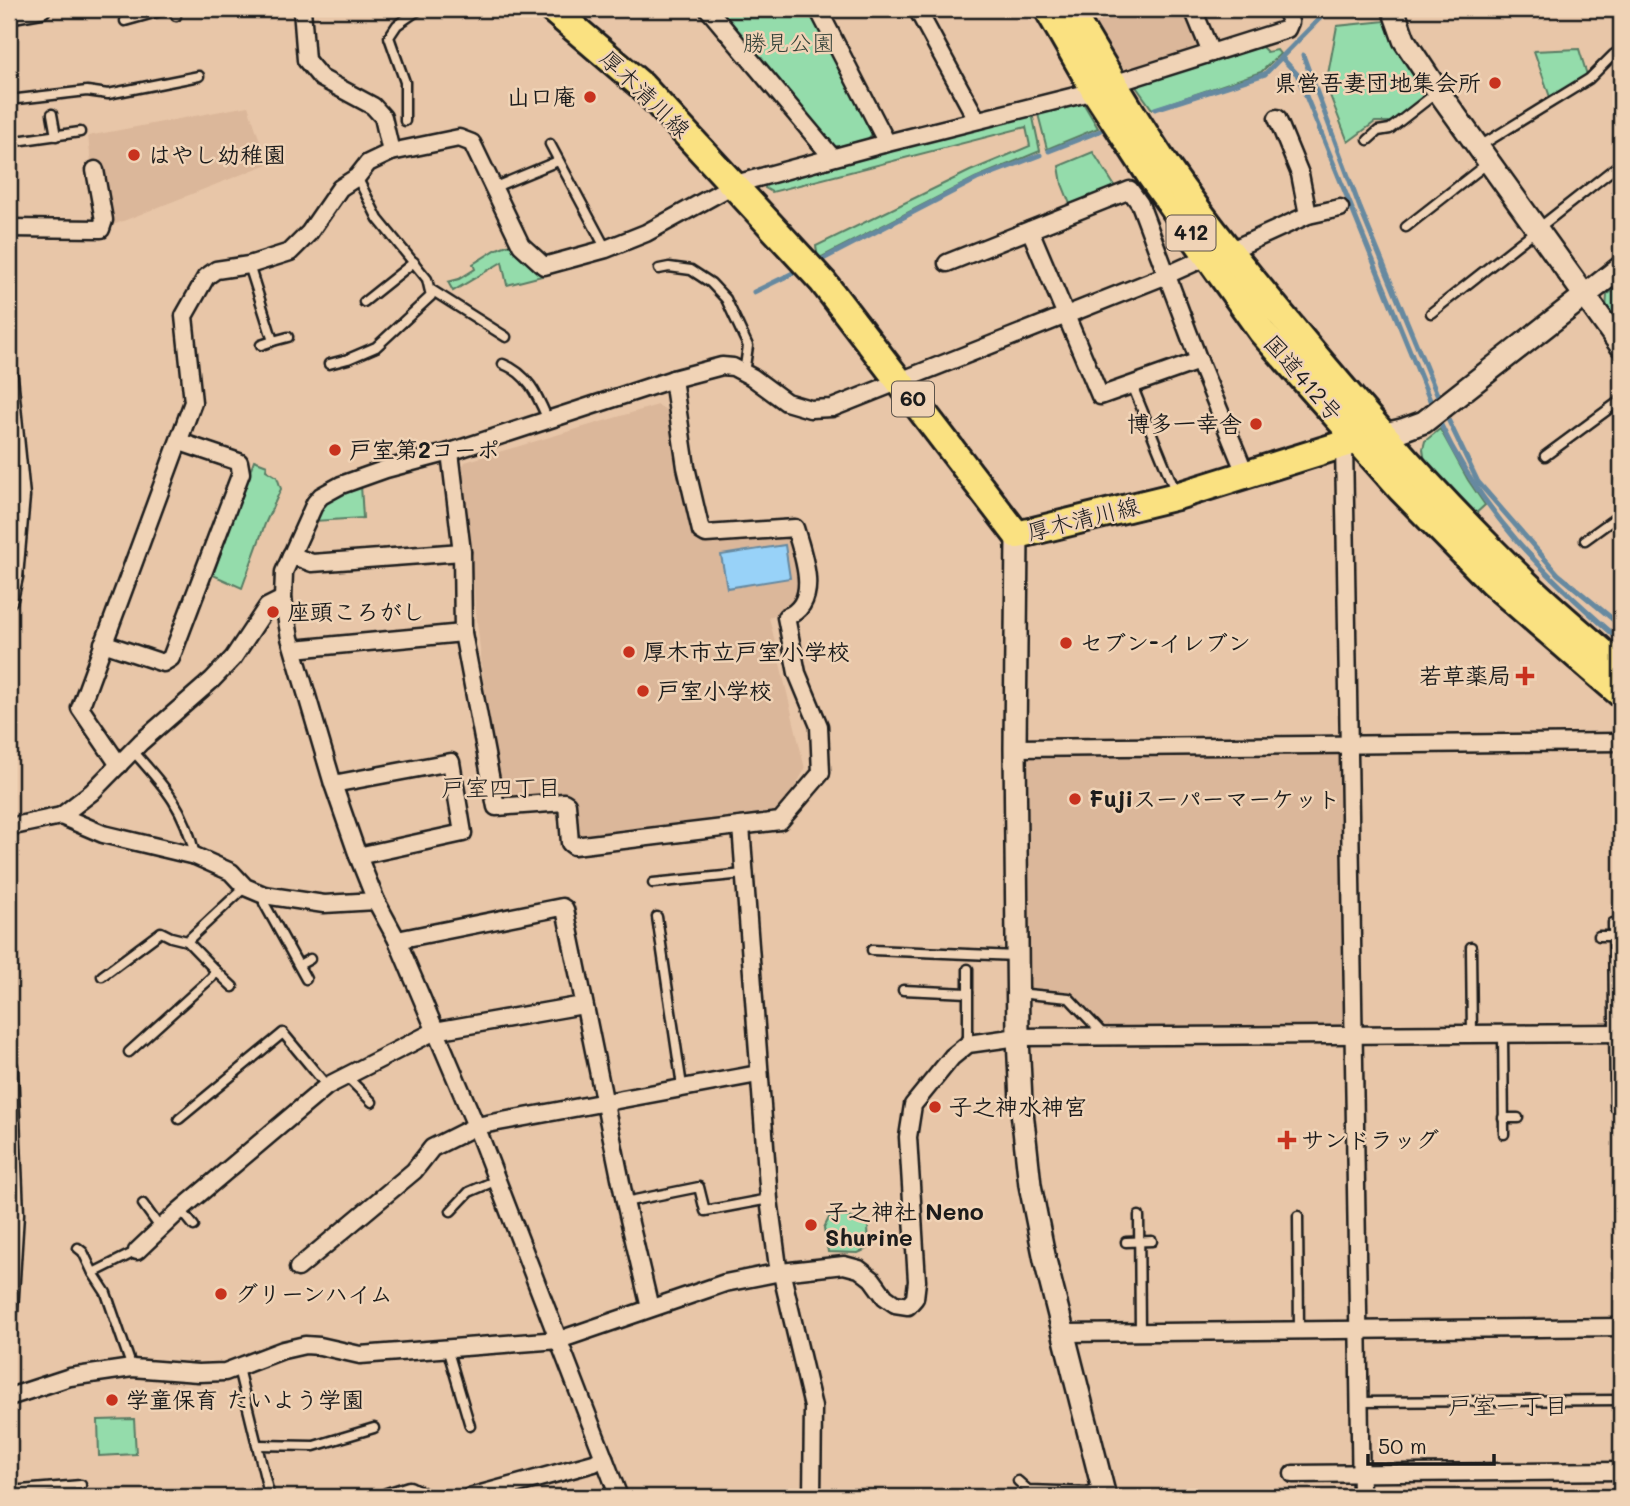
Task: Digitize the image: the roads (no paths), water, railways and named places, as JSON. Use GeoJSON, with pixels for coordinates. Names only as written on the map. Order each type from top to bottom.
{"type":"FeatureCollection","features":[{"type":"Feature","properties":{"kind":"main road","name":"厚木清川線"},"geometry":{"type":"LineString","coordinates":[[552,9],[642,86],[808,264],[901,381],[1017,536],[1177,496],[1361,439]]}},
{"type":"Feature","properties":{"kind":"main road","name":"国道412号"},"geometry":{"type":"LineString","coordinates":[[1048,9],[1218,254],[1262,331],[1492,582],[1621,694]]}},
{"type":"Feature","properties":{"kind":"main road","name":"国道412号"},"geometry":{"type":"LineString","coordinates":[[1069,9],[1104,87]]}},
{"type":"Feature","properties":{"kind":"main road","name":"国道412号"},"geometry":{"type":"LineString","coordinates":[[1361,439],[1621,668]]}},
{"type":"Feature","properties":{"kind":"street"},"geometry":{"type":"LineString","coordinates":[[9,15],[42,9]]}},
{"type":"Feature","properties":{"kind":"street"},"geometry":{"type":"LineString","coordinates":[[302,9],[306,60],[321,78],[373,106],[383,117],[391,152]]}},
{"type":"Feature","properties":{"kind":"street"},"geometry":{"type":"LineString","coordinates":[[708,9],[832,157]]}},
{"type":"Feature","properties":{"kind":"street"},"geometry":{"type":"LineString","coordinates":[[818,9],[887,143]]}},
{"type":"Feature","properties":{"kind":"street"},"geometry":{"type":"LineString","coordinates":[[917,9],[976,120]]}},
{"type":"Feature","properties":{"kind":"street"},"geometry":{"type":"LineString","coordinates":[[1192,9],[1211,53]]}},
{"type":"Feature","properties":{"kind":"street"},"geometry":{"type":"LineString","coordinates":[[119,765],[80,708],[193,402],[184,316],[206,277],[216,270],[248,265],[290,252],[309,233],[341,188],[356,177],[368,163],[391,152],[459,138],[472,143],[521,245],[544,267],[606,249],[646,233],[735,184],[1104,87],[1287,29],[1290,22],[1284,9]]}},
{"type":"Feature","properties":{"kind":"street"},"geometry":{"type":"LineString","coordinates":[[1393,9],[1404,40],[1438,91],[1621,346]]}},
{"type":"Feature","properties":{"kind":"street"},"geometry":{"type":"LineString","coordinates":[[1277,118],[1292,134],[1308,215]]}},
{"type":"Feature","properties":{"kind":"street"},"geometry":{"type":"LineString","coordinates":[[9,228],[101,229],[104,220],[95,170]]}},
{"type":"Feature","properties":{"kind":"street"},"geometry":{"type":"LineString","coordinates":[[947,263],[1130,190],[1140,204],[1199,361],[1245,473]]}},
{"type":"Feature","properties":{"kind":"street"},"geometry":{"type":"LineString","coordinates":[[618,1495],[476,1126],[397,940],[376,901],[333,784],[289,638],[283,599],[284,572],[307,517],[321,496],[341,485],[673,379],[722,366],[733,367],[744,373],[786,402],[810,409],[832,408],[1167,275],[1308,215],[1340,208]]}},
{"type":"Feature","properties":{"kind":"street"},"geometry":{"type":"LineString","coordinates":[[1030,230],[1100,396],[1199,361]]}},
{"type":"Feature","properties":{"kind":"street"},"geometry":{"type":"LineString","coordinates":[[1361,1497],[1349,744],[1361,439],[1413,427],[1431,416],[1621,267]]}},
{"type":"Feature","properties":{"kind":"street"},"geometry":{"type":"LineString","coordinates":[[9,377],[21,496],[14,576],[9,599]]}},
{"type":"Feature","properties":{"kind":"street"},"geometry":{"type":"LineString","coordinates":[[450,452],[462,552],[463,633],[496,807],[564,802],[567,804],[570,844],[574,846],[780,821],[821,773],[819,726],[797,673],[786,617],[795,614],[803,604],[808,569],[795,528],[706,534],[701,531],[686,467],[673,379]]}},
{"type":"Feature","properties":{"kind":"street"},"geometry":{"type":"LineString","coordinates":[[103,643],[163,663],[171,658],[241,472],[239,462],[180,442]]}},
{"type":"Feature","properties":{"kind":"street"},"geometry":{"type":"LineString","coordinates":[[1017,536],[1015,748],[1017,993],[1021,1102],[1030,1185],[1045,1260],[1103,1492]]}},
{"type":"Feature","properties":{"kind":"street"},"geometry":{"type":"LineString","coordinates":[[291,555],[312,563],[462,552]]}},
{"type":"Feature","properties":{"kind":"street"},"geometry":{"type":"LineString","coordinates":[[9,827],[61,816],[92,792],[212,680],[233,658],[267,607],[283,599]]}},
{"type":"Feature","properties":{"kind":"street"},"geometry":{"type":"LineString","coordinates":[[294,649],[463,633]]}},
{"type":"Feature","properties":{"kind":"street"},"geometry":{"type":"LineString","coordinates":[[1015,748],[1621,742]]}},
{"type":"Feature","properties":{"kind":"street"},"geometry":{"type":"LineString","coordinates":[[333,784],[451,762],[463,834],[358,856]]}},
{"type":"Feature","properties":{"kind":"street"},"geometry":{"type":"LineString","coordinates":[[61,816],[103,834],[195,856],[231,872],[246,887],[264,895],[324,904],[376,901]]}},
{"type":"Feature","properties":{"kind":"street"},"geometry":{"type":"LineString","coordinates":[[741,826],[769,1199],[778,1267],[813,1407],[812,1497]]}},
{"type":"Feature","properties":{"kind":"street"},"geometry":{"type":"LineString","coordinates":[[397,940],[562,907],[565,909],[583,1005],[650,1308]]}},
{"type":"Feature","properties":{"kind":"street"},"geometry":{"type":"LineString","coordinates":[[137,1251],[181,1210],[327,1086],[435,1031],[583,1005]]}},
{"type":"Feature","properties":{"kind":"street"},"geometry":{"type":"LineString","coordinates":[[9,1397],[70,1377],[132,1368],[198,1373],[225,1372],[283,1350],[305,1345],[360,1356],[559,1340],[725,1283],[781,1272],[850,1266],[872,1279],[885,1297],[895,1304],[908,1306],[915,1298],[917,1281],[908,1137],[913,1105],[951,1057],[968,1044],[1018,1037],[1618,1033]]}},
{"type":"Feature","properties":{"kind":"street"},"geometry":{"type":"LineString","coordinates":[[9,1067],[12,1214],[9,1311]]}},
{"type":"Feature","properties":{"kind":"street"},"geometry":{"type":"LineString","coordinates":[[308,1265],[368,1203],[414,1171],[431,1145],[476,1126],[758,1074]]}},
{"type":"Feature","properties":{"kind":"street"},"geometry":{"type":"LineString","coordinates":[[1065,1333],[1621,1326]]}},
{"type":"Feature","properties":{"kind":"street"},"geometry":{"type":"LineString","coordinates":[[470,1497],[594,1463],[604,1457]]}},
{"type":"Feature","properties":{"kind":"street"},"geometry":{"type":"LineString","coordinates":[[1293,1474],[1621,1471]]}},
{"type":"Feature","properties":{"kind":"street"},"geometry":{"type":"LineString","coordinates":[[387,1497],[409,1490],[422,1497]]}},
{"type":"Feature","properties":{"kind":"lane"},"geometry":{"type":"LineString","coordinates":[[405,121],[405,82],[389,37],[397,25],[420,9]]}},
{"type":"Feature","properties":{"kind":"lane"},"geometry":{"type":"LineString","coordinates":[[125,22],[137,13],[172,11]]}},
{"type":"Feature","properties":{"kind":"lane"},"geometry":{"type":"LineString","coordinates":[[1406,227],[1485,154],[1589,79],[1621,50]]}},
{"type":"Feature","properties":{"kind":"lane"},"geometry":{"type":"LineString","coordinates":[[184,67],[185,79]]}},
{"type":"Feature","properties":{"kind":"lane"},"geometry":{"type":"LineString","coordinates":[[9,100],[87,91],[108,94],[199,76]]}},
{"type":"Feature","properties":{"kind":"lane"},"geometry":{"type":"LineString","coordinates":[[1368,140],[1378,131],[1390,130],[1438,91]]}},
{"type":"Feature","properties":{"kind":"lane"},"geometry":{"type":"LineString","coordinates":[[52,114],[56,136]]}},
{"type":"Feature","properties":{"kind":"lane"},"geometry":{"type":"LineString","coordinates":[[9,142],[80,132]]}},
{"type":"Feature","properties":{"kind":"lane"},"geometry":{"type":"LineString","coordinates":[[550,144],[606,249]]}},
{"type":"Feature","properties":{"kind":"lane"},"geometry":{"type":"LineString","coordinates":[[495,187],[558,161]]}},
{"type":"Feature","properties":{"kind":"lane"},"geometry":{"type":"LineString","coordinates":[[1431,313],[1621,163]]}},
{"type":"Feature","properties":{"kind":"lane"},"geometry":{"type":"LineString","coordinates":[[328,364],[376,347],[431,296],[427,279],[378,219],[356,177]]}},
{"type":"Feature","properties":{"kind":"lane"},"geometry":{"type":"LineString","coordinates":[[364,302],[414,262]]}},
{"type":"Feature","properties":{"kind":"lane"},"geometry":{"type":"LineString","coordinates":[[248,265],[273,341]]}},
{"type":"Feature","properties":{"kind":"lane"},"geometry":{"type":"LineString","coordinates":[[659,269],[669,267],[691,270],[711,283],[726,299],[748,346],[744,373]]}},
{"type":"Feature","properties":{"kind":"lane"},"geometry":{"type":"LineString","coordinates":[[430,289],[506,337]]}},
{"type":"Feature","properties":{"kind":"lane"},"geometry":{"type":"LineString","coordinates":[[261,345],[288,337]]}},
{"type":"Feature","properties":{"kind":"lane"},"geometry":{"type":"LineString","coordinates":[[503,364],[529,382],[548,420]]}},
{"type":"Feature","properties":{"kind":"lane"},"geometry":{"type":"LineString","coordinates":[[1132,385],[1177,496]]}},
{"type":"Feature","properties":{"kind":"lane"},"geometry":{"type":"LineString","coordinates":[[1545,456],[1621,400]]}},
{"type":"Feature","properties":{"kind":"lane"},"geometry":{"type":"LineString","coordinates":[[1585,540],[1621,514]]}},
{"type":"Feature","properties":{"kind":"lane"},"geometry":{"type":"LineString","coordinates":[[133,751],[182,812],[195,856]]}},
{"type":"Feature","properties":{"kind":"lane"},"geometry":{"type":"LineString","coordinates":[[653,883],[744,874]]}},
{"type":"Feature","properties":{"kind":"lane"},"geometry":{"type":"LineString","coordinates":[[187,941],[246,887]]}},
{"type":"Feature","properties":{"kind":"lane"},"geometry":{"type":"LineString","coordinates":[[264,895],[264,903],[306,979]]}},
{"type":"Feature","properties":{"kind":"lane"},"geometry":{"type":"LineString","coordinates":[[657,917],[682,1086]]}},
{"type":"Feature","properties":{"kind":"lane"},"geometry":{"type":"LineString","coordinates":[[1613,923],[1618,1033],[1615,1107]]}},
{"type":"Feature","properties":{"kind":"lane"},"geometry":{"type":"LineString","coordinates":[[102,976],[161,932],[187,941],[233,987]]}},
{"type":"Feature","properties":{"kind":"lane"},"geometry":{"type":"LineString","coordinates":[[1600,936],[1613,936]]}},
{"type":"Feature","properties":{"kind":"lane"},"geometry":{"type":"LineString","coordinates":[[1471,947],[1472,1035]]}},
{"type":"Feature","properties":{"kind":"lane"},"geometry":{"type":"LineString","coordinates":[[872,950],[1017,956]]}},
{"type":"Feature","properties":{"kind":"lane"},"geometry":{"type":"LineString","coordinates":[[299,965],[310,959]]}},
{"type":"Feature","properties":{"kind":"lane"},"geometry":{"type":"LineString","coordinates":[[129,1052],[212,977],[215,970]]}},
{"type":"Feature","properties":{"kind":"lane"},"geometry":{"type":"LineString","coordinates":[[968,970],[968,1044]]}},
{"type":"Feature","properties":{"kind":"lane"},"geometry":{"type":"LineString","coordinates":[[903,990],[968,993]]}},
{"type":"Feature","properties":{"kind":"lane"},"geometry":{"type":"LineString","coordinates":[[1017,993],[1069,998],[1106,1037]]}},
{"type":"Feature","properties":{"kind":"lane"},"geometry":{"type":"LineString","coordinates":[[178,1119],[283,1033],[327,1086]]}},
{"type":"Feature","properties":{"kind":"lane"},"geometry":{"type":"LineString","coordinates":[[1503,1034],[1504,1134]]}},
{"type":"Feature","properties":{"kind":"lane"},"geometry":{"type":"LineString","coordinates":[[346,1076],[372,1102]]}},
{"type":"Feature","properties":{"kind":"lane"},"geometry":{"type":"LineString","coordinates":[[1503,1118],[1518,1118]]}},
{"type":"Feature","properties":{"kind":"lane"},"geometry":{"type":"LineString","coordinates":[[451,1211],[469,1192],[497,1180]]}},
{"type":"Feature","properties":{"kind":"lane"},"geometry":{"type":"LineString","coordinates":[[625,1202],[699,1188],[705,1211],[769,1199]]}},
{"type":"Feature","properties":{"kind":"lane"},"geometry":{"type":"LineString","coordinates":[[143,1204],[161,1229]]}},
{"type":"Feature","properties":{"kind":"lane"},"geometry":{"type":"LineString","coordinates":[[181,1210],[194,1226]]}},
{"type":"Feature","properties":{"kind":"lane"},"geometry":{"type":"LineString","coordinates":[[1139,1216],[1140,1332]]}},
{"type":"Feature","properties":{"kind":"lane"},"geometry":{"type":"LineString","coordinates":[[1298,1216],[1298,1330]]}},
{"type":"Feature","properties":{"kind":"lane"},"geometry":{"type":"LineString","coordinates":[[1126,1241],[1152,1241]]}},
{"type":"Feature","properties":{"kind":"lane"},"geometry":{"type":"LineString","coordinates":[[78,1248],[83,1252],[106,1293],[132,1368]]}},
{"type":"Feature","properties":{"kind":"lane"},"geometry":{"type":"LineString","coordinates":[[93,1273],[137,1251]]}},
{"type":"Feature","properties":{"kind":"lane"},"geometry":{"type":"LineString","coordinates":[[447,1348],[470,1426]]}},
{"type":"Feature","properties":{"kind":"lane"},"geometry":{"type":"LineString","coordinates":[[238,1367],[269,1494]]}},
{"type":"Feature","properties":{"kind":"lane"},"geometry":{"type":"LineString","coordinates":[[1360,1402],[1621,1399]]}},
{"type":"Feature","properties":{"kind":"lane"},"geometry":{"type":"LineString","coordinates":[[257,1446],[314,1449],[374,1429]]}},
{"type":"Feature","properties":{"kind":"lane"},"geometry":{"type":"LineString","coordinates":[[1018,1481],[1028,1490],[1103,1492]]}},
{"type":"Feature","properties":{"kind":"lane"},"geometry":{"type":"LineString","coordinates":[[9,1491],[81,1485]]}},
{"type":"Feature","properties":{"kind":"lane"},"geometry":{"type":"LineString","coordinates":[[591,1497],[618,1495]]}},
{"type":"Feature","properties":{"kind":"water"},"geometry":{"type":"Polygon","coordinates":[[[785,545],[790,578],[727,588],[721,555],[785,545]]]}},
{"type":"Feature","properties":{"kind":"waterway"},"geometry":{"type":"LineString","coordinates":[[1155,109],[1265,74],[1323,15],[1325,9]]}},
{"type":"Feature","properties":{"kind":"waterway"},"geometry":{"type":"LineString","coordinates":[[1303,55],[1360,208],[1441,404]]}},
{"type":"Feature","properties":{"kind":"waterway"},"geometry":{"type":"LineString","coordinates":[[1281,57],[1297,74],[1434,410]]}},
{"type":"Feature","properties":{"kind":"waterway"},"geometry":{"type":"LineString","coordinates":[[1049,151],[1100,131]]}},
{"type":"Feature","properties":{"kind":"waterway"},"geometry":{"type":"LineString","coordinates":[[823,259],[977,179],[1040,155]]}},
{"type":"Feature","properties":{"kind":"waterway"},"geometry":{"type":"LineString","coordinates":[[754,292],[795,272]]}},
{"type":"Feature","properties":{"kind":"waterway"},"geometry":{"type":"LineString","coordinates":[[1445,413],[1478,482],[1558,574],[1621,626]]}},
{"type":"Feature","properties":{"kind":"waterway"},"geometry":{"type":"LineString","coordinates":[[1438,419],[1474,484],[1517,540],[1540,566],[1621,641]]}},
{"type":"Feature","properties":{"kind":"place","name":"県営吾妻団地集会所"},"geometry":{"type":"Point","coordinates":[1495,83]}},
{"type":"Feature","properties":{"kind":"place","name":"山口庵"},"geometry":{"type":"Point","coordinates":[590,97]}},
{"type":"Feature","properties":{"kind":"place","name":"はやし幼稚園"},"geometry":{"type":"Point","coordinates":[134,155]}},
{"type":"Feature","properties":{"kind":"place","name":"博多一幸舎"},"geometry":{"type":"Point","coordinates":[1256,424]}},
{"type":"Feature","properties":{"kind":"place","name":"戸室第2コーポ"},"geometry":{"type":"Point","coordinates":[335,450]}},
{"type":"Feature","properties":{"kind":"place","name":"座頭ころがし"},"geometry":{"type":"Point","coordinates":[273,612]}},
{"type":"Feature","properties":{"kind":"place","name":"セブン-イレブン"},"geometry":{"type":"Point","coordinates":[1066,643]}},
{"type":"Feature","properties":{"kind":"place","name":"厚木市立戸室小学校"},"geometry":{"type":"Point","coordinates":[629,652]}},
{"type":"Feature","properties":{"kind":"place","name":"若草薬局"},"geometry":{"type":"Point","coordinates":[1525,676]}},
{"type":"Feature","properties":{"kind":"place","name":"戸室小学校"},"geometry":{"type":"Point","coordinates":[643,691]}},
{"type":"Feature","properties":{"kind":"place","name":"Fujiスーパーマーケット"},"geometry":{"type":"Point","coordinates":[1075,799]}},
{"type":"Feature","properties":{"kind":"place","name":"子之神水神宮"},"geometry":{"type":"Point","coordinates":[935,1107]}},
{"type":"Feature","properties":{"kind":"place","name":"サンドラッグ"},"geometry":{"type":"Point","coordinates":[1287,1140]}},
{"type":"Feature","properties":{"kind":"place","name":"子之神社 Neno Shurine"},"geometry":{"type":"Point","coordinates":[811,1225]}},
{"type":"Feature","properties":{"kind":"place","name":"グリーンハイム"},"geometry":{"type":"Point","coordinates":[221,1294]}},
{"type":"Feature","properties":{"kind":"place","name":"学童保育 たいよう学園"},"geometry":{"type":"Point","coordinates":[112,1400]}},
{"type":"Feature","properties":{"kind":"district","name":"戸室四丁目"},"geometry":{"type":"Point","coordinates":[501,788]}},
{"type":"Feature","properties":{"kind":"district","name":"戸室一丁目"},"geometry":{"type":"Point","coordinates":[1508,1406]}},
{"type":"Feature","properties":{"kind":"park label","name":"勝見公園"},"geometry":{"type":"Point","coordinates":[789,43]}}]}
